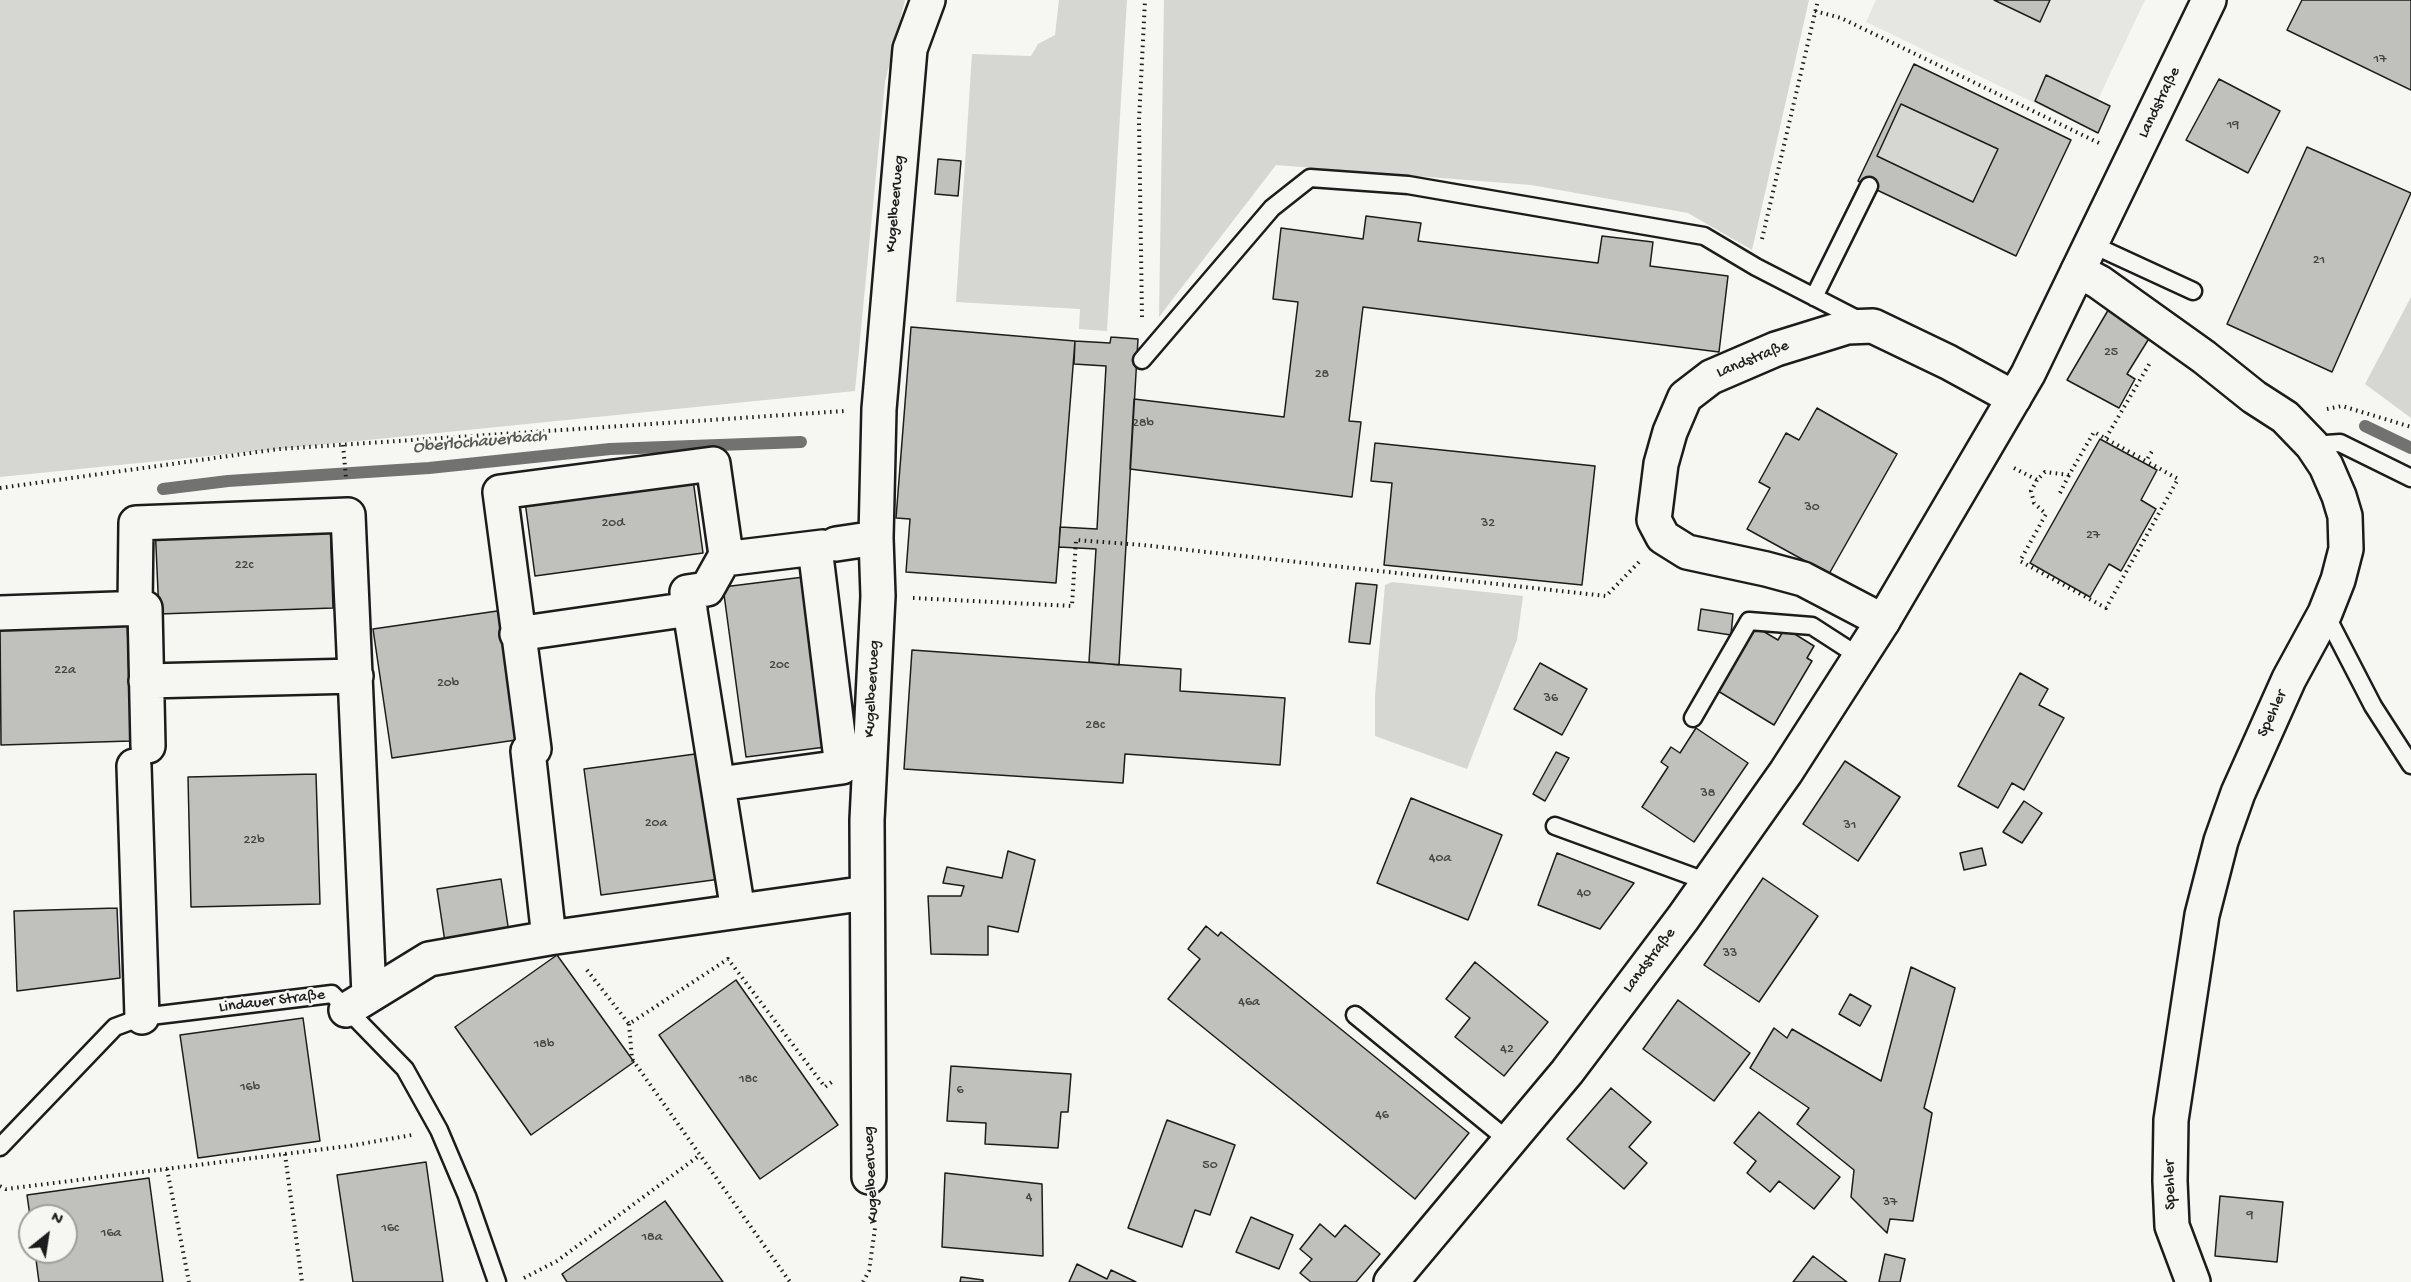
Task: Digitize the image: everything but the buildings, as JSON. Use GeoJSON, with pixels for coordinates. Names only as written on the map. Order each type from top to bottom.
{"type":"FeatureCollection","features":[{"type":"Feature","properties":{"kind":"street","name":"Kugelbeerweg"},"geometry":{"type":"LineString","coordinates":[[869,1177],[867,820],[878,596],[876,538],[879,409],[904,95],[910,49],[928,0]]}},
{"type":"Feature","properties":{"kind":"street","name":"Landstraße"},"geometry":{"type":"LineString","coordinates":[[1391,1282],[1567,1072],[1708,882],[1786,772],[1883,621],[2028,374],[2209,0]]}},
{"type":"Feature","properties":{"kind":"street","name":"Spehler"},"geometry":{"type":"LineString","coordinates":[[2084,257],[2099,282],[2254,397],[2285,417],[2312,445],[2326,466],[2339,496],[2344,516],[2346,549],[2338,580],[2325,613],[2302,651],[2238,793],[2221,841],[2202,915],[2171,1120],[2172,1226],[2193,1282]]}},
{"type":"Feature","properties":{"kind":"street","name":"Landstraße"},"geometry":{"type":"LineString","coordinates":[[1663,537],[1654,520],[1661,464],[1670,432],[1685,397],[1711,377],[1776,349],[1847,327],[1873,326]]}},
{"type":"Feature","properties":{"kind":"street"},"geometry":{"type":"LineString","coordinates":[[1873,326],[2014,398]]}},
{"type":"Feature","properties":{"kind":"street"},"geometry":{"type":"LineString","coordinates":[[555,937],[528,750],[534,749],[500,492],[713,464],[726,555],[707,589],[687,592],[738,911]]}},
{"type":"Feature","properties":{"kind":"street"},"geometry":{"type":"LineString","coordinates":[[135,608],[136,523],[348,515],[356,676],[357,1002]]}},
{"type":"Feature","properties":{"kind":"street"},"geometry":{"type":"LineString","coordinates":[[1663,537],[1687,552],[1803,579],[1883,621]]}},
{"type":"Feature","properties":{"kind":"street"},"geometry":{"type":"LineString","coordinates":[[724,559],[876,538]]}},
{"type":"Feature","properties":{"kind":"street"},"geometry":{"type":"LineString","coordinates":[[719,784],[842,767],[825,546]]}},
{"type":"Feature","properties":{"kind":"street"},"geometry":{"type":"LineString","coordinates":[[0,613],[145,608],[146,681],[141,756],[142,1017]]}},
{"type":"Feature","properties":{"kind":"street"},"geometry":{"type":"LineString","coordinates":[[518,634],[690,609]]}},
{"type":"Feature","properties":{"kind":"street"},"geometry":{"type":"LineString","coordinates":[[146,681],[356,676]]}},
{"type":"Feature","properties":{"kind":"street"},"geometry":{"type":"LineString","coordinates":[[357,1002],[429,959],[555,937],[867,893]]}},
{"type":"Feature","properties":{"kind":"lane"},"geometry":{"type":"LineString","coordinates":[[1142,360],[1272,208],[1310,178],[1408,185],[1704,236],[1756,267],[1873,326]]}},
{"type":"Feature","properties":{"kind":"lane"},"geometry":{"type":"LineString","coordinates":[[1814,297],[1869,186]]}},
{"type":"Feature","properties":{"kind":"lane"},"geometry":{"type":"LineString","coordinates":[[2084,257],[2193,291]]}},
{"type":"Feature","properties":{"kind":"lane"},"geometry":{"type":"LineString","coordinates":[[2312,445],[2340,443],[2411,478]]}},
{"type":"Feature","properties":{"kind":"lane"},"geometry":{"type":"LineString","coordinates":[[2325,613],[2373,706],[2411,765]]}},
{"type":"Feature","properties":{"kind":"lane"},"geometry":{"type":"LineString","coordinates":[[1693,718],[1749,621],[1812,626],[1860,657]]}},
{"type":"Feature","properties":{"kind":"lane"},"geometry":{"type":"LineString","coordinates":[[1555,826],[1708,882]]}},
{"type":"Feature","properties":{"kind":"lane","name":"Lindauer Straße"},"geometry":{"type":"LineString","coordinates":[[0,1147],[115,1027],[142,1017],[332,994],[357,1002],[405,1069],[439,1130],[467,1196],[497,1282]]}},
{"type":"Feature","properties":{"kind":"lane"},"geometry":{"type":"LineString","coordinates":[[1355,1015],[1509,1141]]}},
{"type":"Feature","properties":{"kind":"path"},"geometry":{"type":"LineString","coordinates":[[1142,360],[1139,121],[1145,0]]}},
{"type":"Feature","properties":{"kind":"path"},"geometry":{"type":"LineString","coordinates":[[1756,267],[1818,0]]}},
{"type":"Feature","properties":{"kind":"path"},"geometry":{"type":"LineString","coordinates":[[1815,11],[1841,18],[2110,148]]}},
{"type":"Feature","properties":{"kind":"path"},"geometry":{"type":"LineString","coordinates":[[2106,438],[2168,332]]}},
{"type":"Feature","properties":{"kind":"path"},"geometry":{"type":"LineString","coordinates":[[0,488],[279,449],[879,409]]}},
{"type":"Feature","properties":{"kind":"path"},"geometry":{"type":"LineString","coordinates":[[2060,493],[2094,432],[2178,479],[2106,608],[2020,561],[2046,514],[2034,503],[2031,491],[2037,480],[2045,472],[2069,475]]}},
{"type":"Feature","properties":{"kind":"path"},"geometry":{"type":"LineString","coordinates":[[2146,460],[2154,448]]}},
{"type":"Feature","properties":{"kind":"path"},"geometry":{"type":"LineString","coordinates":[[2011,466],[2037,480]]}},
{"type":"Feature","properties":{"kind":"path"},"geometry":{"type":"LineString","coordinates":[[878,596],[1072,606],[1076,540],[1143,545],[1606,596],[1663,537]]}},
{"type":"Feature","properties":{"kind":"path"},"geometry":{"type":"LineString","coordinates":[[555,937],[629,1024],[633,1059],[790,1282]]}},
{"type":"Feature","properties":{"kind":"path"},"geometry":{"type":"LineString","coordinates":[[629,1024],[728,960],[825,1088],[868,1056]]}},
{"type":"Feature","properties":{"kind":"path"},"geometry":{"type":"LineString","coordinates":[[0,1186],[6,1189],[349,1146],[439,1130]]}},
{"type":"Feature","properties":{"kind":"path"},"geometry":{"type":"LineString","coordinates":[[285,1154],[302,1282]]}},
{"type":"Feature","properties":{"kind":"path"},"geometry":{"type":"LineString","coordinates":[[520,1279],[556,1261],[700,1155]]}},
{"type":"Feature","properties":{"kind":"path"},"geometry":{"type":"LineString","coordinates":[[167,1169],[189,1282]]}},
{"type":"Feature","properties":{"kind":"path","name":"Kugelbeerweg"},"geometry":{"type":"LineString","coordinates":[[863,1282],[870,1271],[875,1228],[869,1177]]}},
{"type":"Feature","properties":{"kind":"shaded area"},"geometry":{"type":"Polygon","coordinates":[[[0,0],[905,0],[885,82],[855,391],[0,477],[0,0]]]}},
{"type":"Feature","properties":{"kind":"shaded area"},"geometry":{"type":"Polygon","coordinates":[[[1059,0],[1127,0],[1107,331],[1079,329],[1080,309],[956,302],[972,54],[1031,56],[1038,44],[1055,35],[1059,0]]]}},
{"type":"Feature","properties":{"kind":"shaded area"},"geometry":{"type":"Polygon","coordinates":[[[1164,0],[1809,0],[1752,250],[1688,213],[1531,185],[1276,165],[1159,317],[1164,0]]]}},
{"type":"Feature","properties":{"kind":"shaded area"},"geometry":{"type":"Polygon","coordinates":[[[1876,0],[2145,0],[2085,127],[1866,22],[1876,0]]]}},
{"type":"Feature","properties":{"kind":"shaded area"},"geometry":{"type":"Polygon","coordinates":[[[1901,104],[1998,149],[1973,202],[1877,156],[1901,104]]]}},
{"type":"Feature","properties":{"kind":"shaded area"},"geometry":{"type":"Polygon","coordinates":[[[2411,297],[2411,418],[2365,384],[2411,297]]]}},
{"type":"Feature","properties":{"kind":"shaded area"},"geometry":{"type":"Polygon","coordinates":[[[1392,582],[1523,596],[1517,640],[1467,769],[1375,736],[1375,696],[1385,585],[1392,582]]]}},
{"type":"Feature","properties":{"kind":"waterway","name":"Oberlochauerbach"},"geometry":{"type":"LineString","coordinates":[[2365,426],[2411,448]]}},
{"type":"Feature","properties":{"kind":"waterway","name":"Oberlochauerbach"},"geometry":{"type":"LineString","coordinates":[[163,489],[228,481],[429,468],[610,449],[801,442]]}}]}
